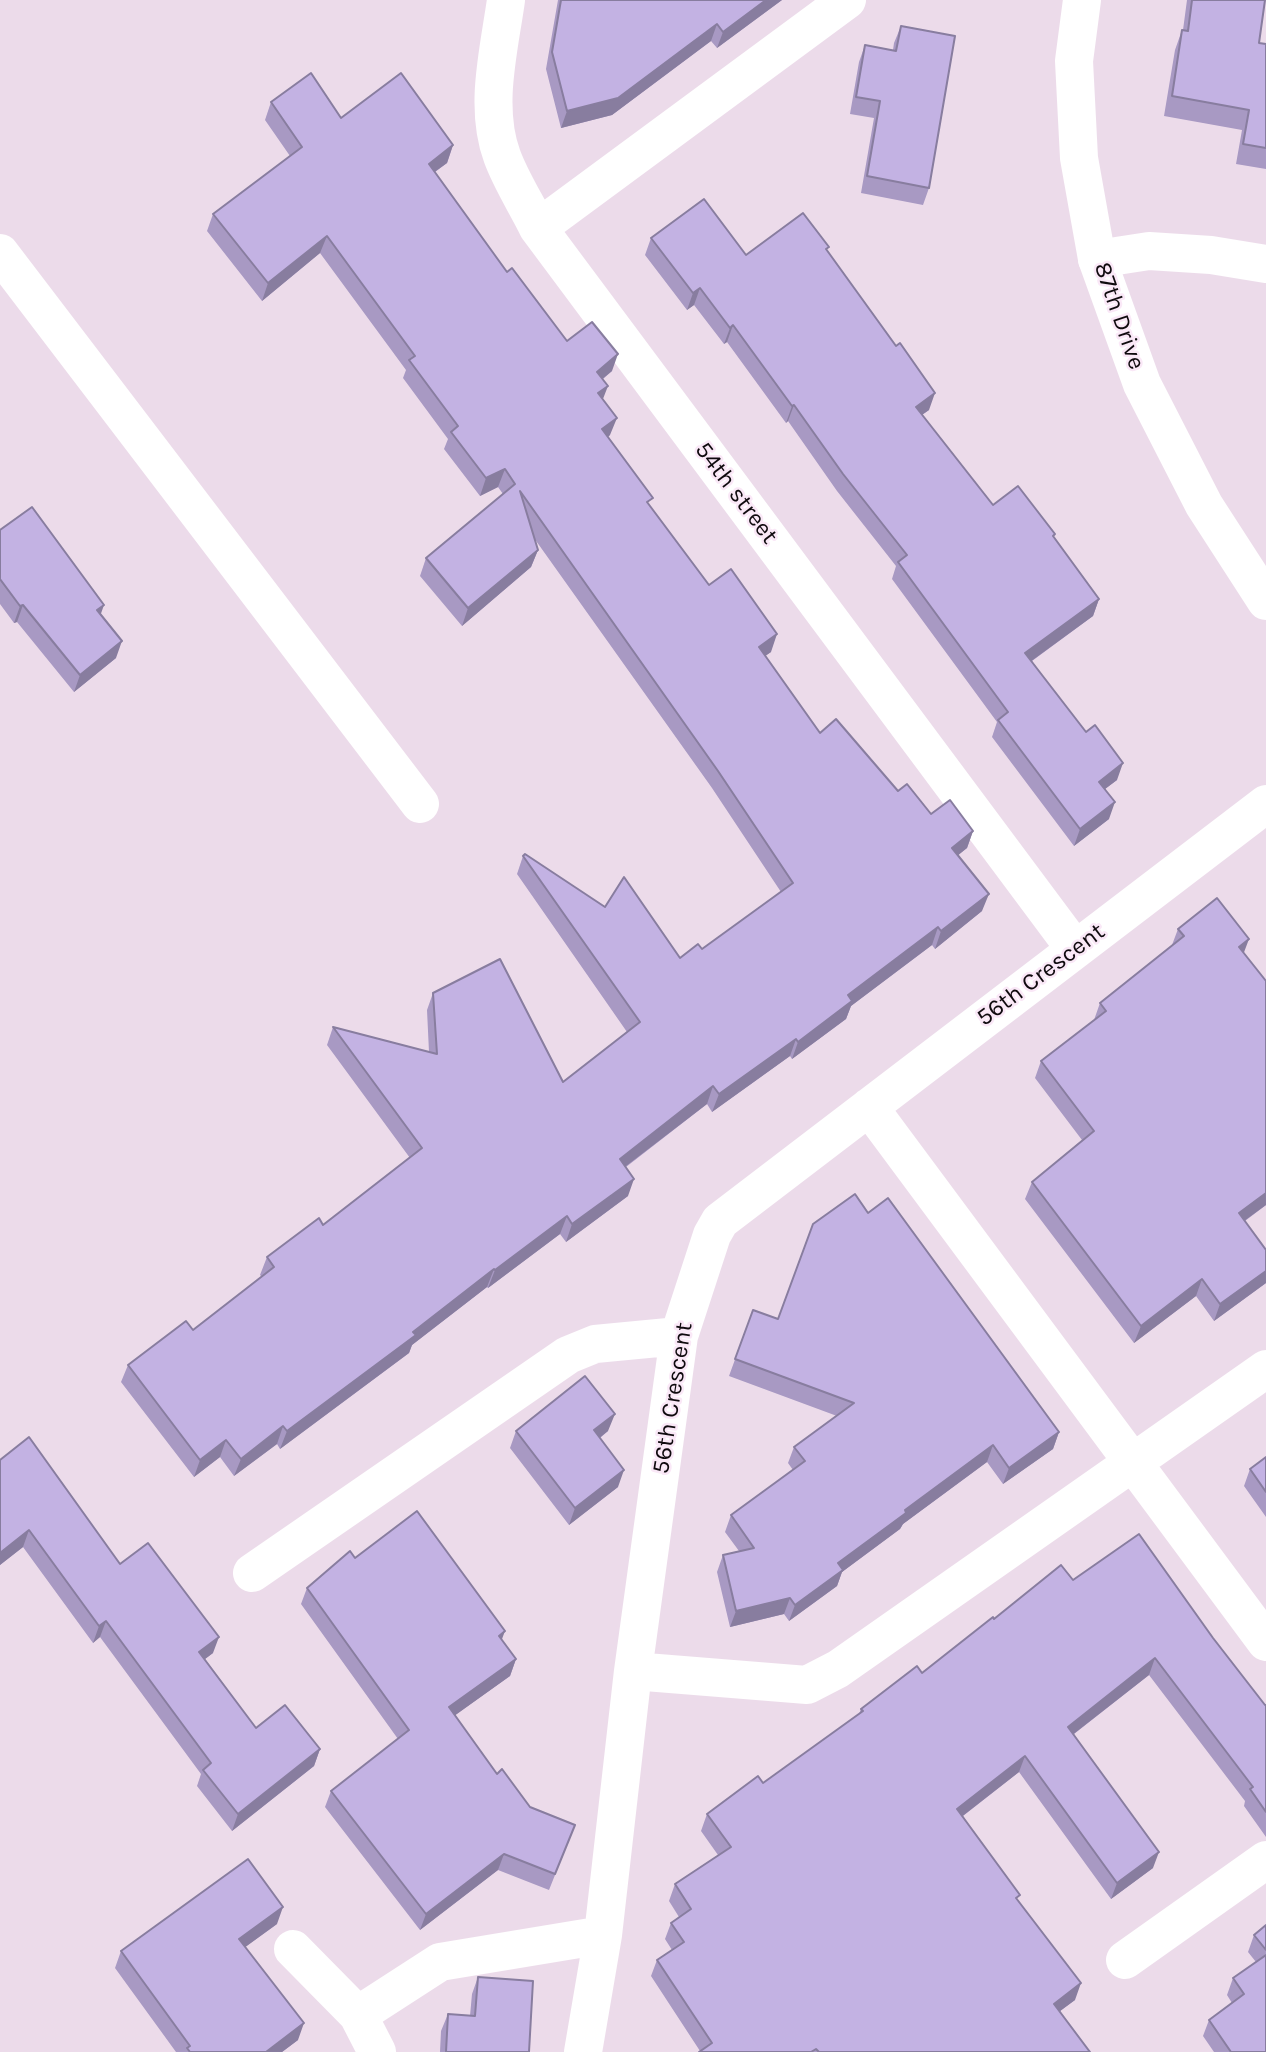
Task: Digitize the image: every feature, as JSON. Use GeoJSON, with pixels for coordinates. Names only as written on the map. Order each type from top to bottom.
{"type":"FeatureCollection","features":[{"type":"Feature","properties":{"kind":"street","name":"54th street"},"geometry":{"type":"LineString","coordinates":[[506,0],[495,80],[494,115],[502,155],[538,228],[1075,949]]}},
{"type":"Feature","properties":{"kind":"street"},"geometry":{"type":"LineString","coordinates":[[538,228],[847,0]]}},
{"type":"Feature","properties":{"kind":"street","name":"87th Drive"},"geometry":{"type":"LineString","coordinates":[[1082,0],[1074,61],[1079,158],[1097,259],[1142,384],[1204,505],[1266,601]]}},
{"type":"Feature","properties":{"kind":"street"},"geometry":{"type":"LineString","coordinates":[[1097,259],[1149,251],[1211,255],[1266,264]]}},
{"type":"Feature","properties":{"kind":"street"},"geometry":{"type":"LineString","coordinates":[[0,253],[420,804]]}},
{"type":"Feature","properties":{"kind":"street","name":"56th Crescent"},"geometry":{"type":"LineString","coordinates":[[583,2052],[603,1935],[633,1671],[679,1336],[712,1235],[720,1221],[1266,804]]}},
{"type":"Feature","properties":{"kind":"street"},"geometry":{"type":"LineString","coordinates":[[869,1107],[1266,1642]]}},
{"type":"Feature","properties":{"kind":"street"},"geometry":{"type":"LineString","coordinates":[[252,1573],[568,1355],[595,1344],[679,1336]]}},
{"type":"Feature","properties":{"kind":"street"},"geometry":{"type":"LineString","coordinates":[[633,1671],[807,1685],[838,1669],[1266,1369]]}},
{"type":"Feature","properties":{"kind":"street"},"geometry":{"type":"LineString","coordinates":[[1125,1960],[1266,1860]]}},
{"type":"Feature","properties":{"kind":"street"},"geometry":{"type":"LineString","coordinates":[[358,2015],[440,1962],[603,1935]]}},
{"type":"Feature","properties":{"kind":"street"},"geometry":{"type":"LineString","coordinates":[[293,1949],[358,2015],[377,2052]]}},
{"type":"Feature","properties":{"kind":"building"},"geometry":{"type":"Polygon","coordinates":[[[561,0],[766,0],[723,32],[717,24],[618,98],[567,111],[552,52],[561,0]]]}},
{"type":"Feature","properties":{"kind":"building"},"geometry":{"type":"Polygon","coordinates":[[[1192,0],[1265,0],[1259,43],[1266,44],[1266,148],[1243,144],[1249,110],[1172,96],[1182,30],[1188,31],[1192,0]]]}},
{"type":"Feature","properties":{"kind":"building"},"geometry":{"type":"Polygon","coordinates":[[[901,26],[955,36],[929,188],[867,176],[880,101],[856,97],[865,45],[896,51],[901,26]]]}},
{"type":"Feature","properties":{"kind":"building"},"geometry":{"type":"Polygon","coordinates":[[[311,73],[341,118],[401,73],[453,145],[429,164],[507,272],[512,268],[567,341],[592,322],[618,354],[597,372],[608,386],[598,393],[617,418],[602,429],[653,498],[647,502],[709,585],[731,569],[777,634],[759,647],[820,733],[836,719],[898,791],[907,784],[931,814],[950,800],[973,831],[952,848],[989,894],[941,931],[938,927],[848,995],[852,1001],[798,1042],[796,1039],[719,1094],[713,1086],[620,1159],[634,1179],[572,1224],[567,1216],[494,1269],[413,1332],[416,1335],[287,1431],[283,1426],[241,1459],[226,1440],[200,1460],[128,1365],[186,1321],[193,1330],[274,1267],[267,1257],[319,1218],[323,1225],[422,1148],[333,1027],[437,1054],[433,993],[500,959],[563,1082],[640,1022],[523,856],[525,854],[605,907],[624,877],[680,958],[698,944],[702,949],[793,883],[718,771],[520,491],[538,550],[468,608],[426,558],[515,484],[505,469],[486,478],[451,432],[458,426],[409,360],[415,356],[327,236],[268,283],[213,214],[302,147],[271,102],[311,73]]]}},
{"type":"Feature","properties":{"kind":"building"},"geometry":{"type":"Polygon","coordinates":[[[704,199],[746,255],[803,213],[896,346],[900,343],[935,393],[916,407],[993,505],[1018,486],[1055,534],[1053,536],[1099,599],[1025,653],[1086,732],[1095,725],[1123,763],[1099,782],[1115,802],[1080,829],[998,720],[1008,712],[898,562],[907,555],[843,474],[733,325],[730,328],[700,288],[693,293],[651,238],[704,199]]]}},
{"type":"Feature","properties":{"kind":"building"},"geometry":{"type":"Polygon","coordinates":[[[32,507],[104,605],[97,610],[122,641],[80,675],[0,579],[0,530],[32,507]]]}},
{"type":"Feature","properties":{"kind":"building"},"geometry":{"type":"Polygon","coordinates":[[[1217,898],[1249,939],[1239,947],[1266,981],[1266,1193],[1239,1213],[1266,1250],[1266,1271],[1220,1304],[1202,1279],[1141,1326],[1032,1182],[1094,1131],[1041,1061],[1106,1011],[1100,1003],[1184,936],[1178,929],[1217,898]]]}},
{"type":"Feature","properties":{"kind":"building"},"geometry":{"type":"Polygon","coordinates":[[[855,1194],[868,1213],[888,1198],[1059,1432],[1009,1468],[993,1445],[838,1563],[843,1570],[795,1605],[790,1598],[736,1611],[723,1555],[754,1548],[731,1515],[805,1461],[794,1447],[854,1403],[735,1359],[753,1310],[778,1319],[813,1224],[855,1194]]]}},
{"type":"Feature","properties":{"kind":"building"},"geometry":{"type":"Polygon","coordinates":[[[585,1376],[615,1414],[594,1430],[624,1470],[575,1508],[516,1431],[585,1376]]]}},
{"type":"Feature","properties":{"kind":"building"},"geometry":{"type":"Polygon","coordinates":[[[29,1437],[120,1564],[148,1543],[219,1637],[199,1652],[256,1728],[285,1705],[320,1749],[238,1814],[203,1770],[211,1763],[106,1621],[99,1626],[29,1530],[0,1553],[0,1460],[29,1437]]]}},
{"type":"Feature","properties":{"kind":"building"},"geometry":{"type":"Polygon","coordinates":[[[1266,1457],[1266,1492],[1250,1469],[1266,1457]]]}},
{"type":"Feature","properties":{"kind":"building"},"geometry":{"type":"Polygon","coordinates":[[[417,1511],[505,1631],[499,1636],[516,1659],[449,1707],[497,1774],[502,1769],[530,1807],[575,1825],[555,1874],[504,1854],[426,1914],[331,1791],[409,1730],[307,1588],[350,1551],[355,1558],[417,1511]]]}},
{"type":"Feature","properties":{"kind":"building"},"geometry":{"type":"Polygon","coordinates":[[[1139,1534],[1213,1638],[1266,1705],[1266,1812],[1250,1789],[1253,1787],[1155,1658],[1068,1727],[1159,1852],[1117,1883],[1025,1756],[957,1809],[1020,1895],[1016,1898],[1081,1983],[1054,2004],[1090,2052],[819,2052],[816,2049],[811,2052],[699,2052],[712,2043],[657,1960],[684,1942],[671,1923],[691,1909],[675,1884],[731,1847],[707,1814],[758,1776],[763,1783],[863,1711],[861,1709],[917,1666],[922,1673],[1061,1565],[1073,1580],[1139,1534]]]}},
{"type":"Feature","properties":{"kind":"building"},"geometry":{"type":"Polygon","coordinates":[[[248,1859],[283,1907],[239,1939],[304,2023],[266,2052],[190,2052],[187,2048],[190,2046],[121,1951],[248,1859]]]}},
{"type":"Feature","properties":{"kind":"building"},"geometry":{"type":"Polygon","coordinates":[[[1266,1925],[1266,1950],[1254,1935],[1266,1925]]]}},
{"type":"Feature","properties":{"kind":"building"},"geometry":{"type":"Polygon","coordinates":[[[1266,1955],[1266,2052],[1231,2052],[1209,2020],[1244,1994],[1233,1978],[1266,1955]]]}},
{"type":"Feature","properties":{"kind":"building"},"geometry":{"type":"Polygon","coordinates":[[[478,1977],[533,1981],[529,2052],[446,2052],[448,2014],[475,2016],[478,1977]]]}}]}
